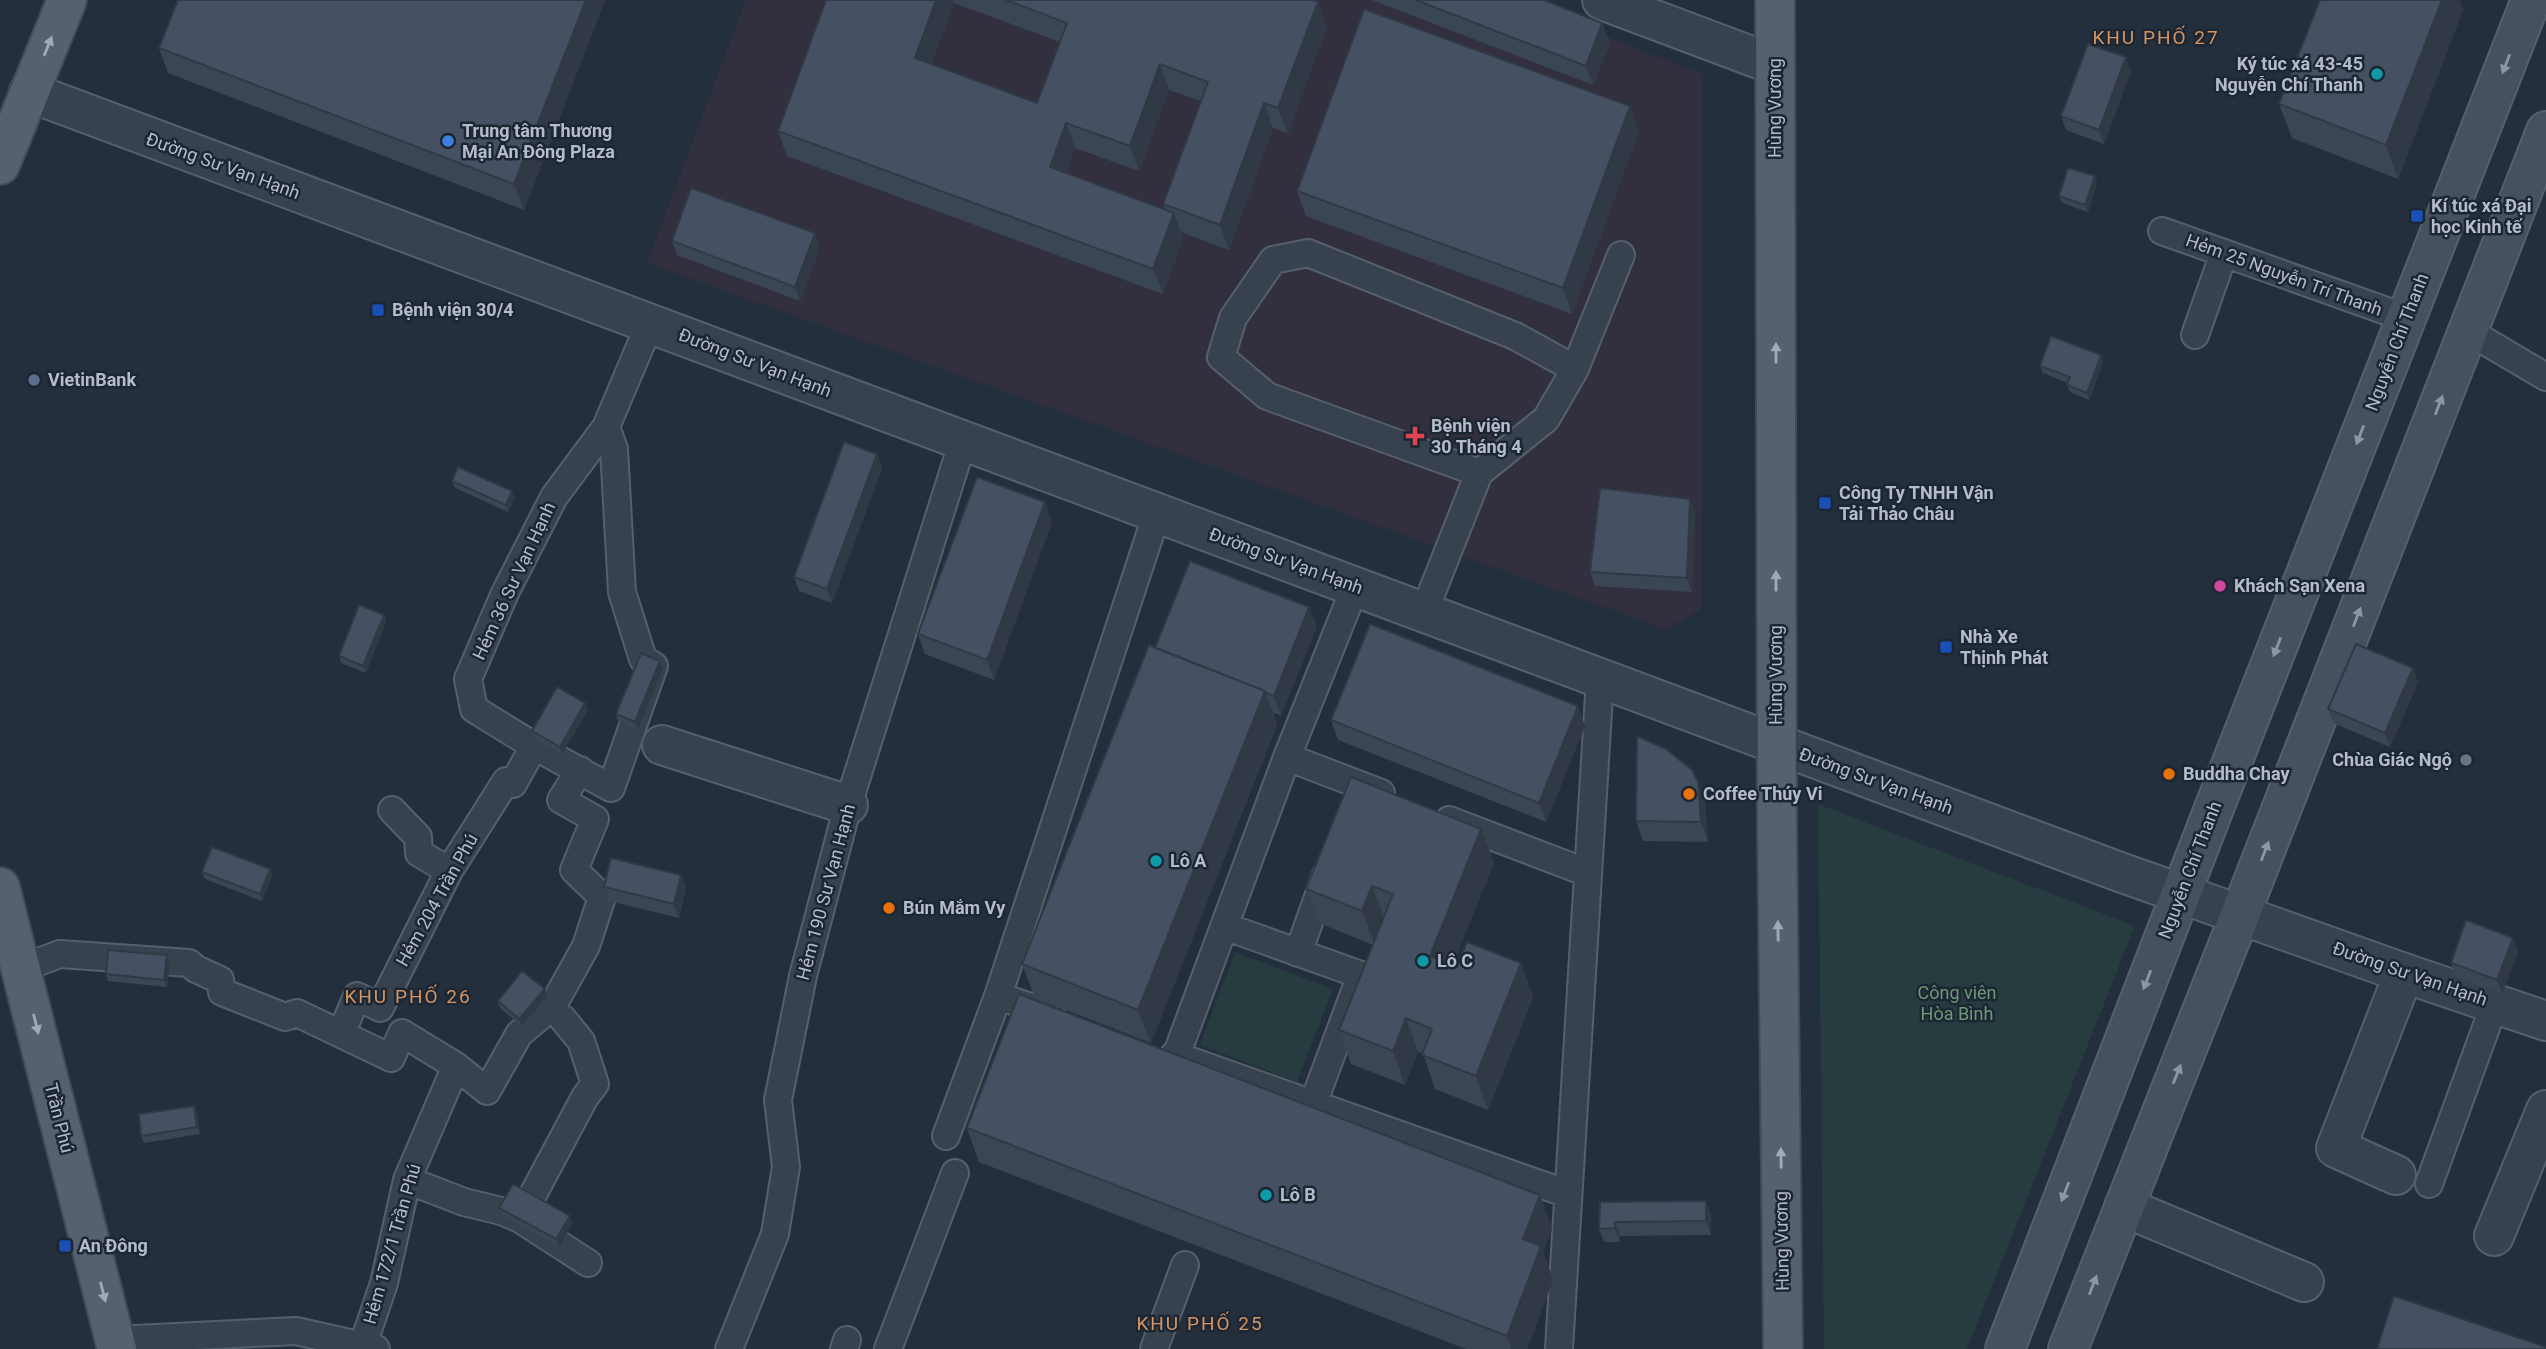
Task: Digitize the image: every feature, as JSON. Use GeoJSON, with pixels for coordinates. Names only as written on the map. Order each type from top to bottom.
{"type":"FeatureCollection","features":[{"type":"Feature","properties":{"kind":"main road"},"geometry":{"type":"LineString","coordinates":[[0,165],[15,87],[67,0]]}},
{"type":"Feature","properties":{"kind":"main road","name":"Hùng Vương"},"geometry":{"type":"LineString","coordinates":[[1775,0],[1776,745],[1783,1349]]}},
{"type":"Feature","properties":{"kind":"main road","name":"Nguyễn Chí Thanh"},"geometry":{"type":"LineString","coordinates":[[2005,1349],[2530,0]]}},
{"type":"Feature","properties":{"kind":"main road"},"geometry":{"type":"LineString","coordinates":[[2068,1349],[2468,331],[2536,183],[2546,131]]}},
{"type":"Feature","properties":{"kind":"main road","name":"Trần Phú"},"geometry":{"type":"LineString","coordinates":[[0,887],[116,1345]]}},
{"type":"Feature","properties":{"kind":"street"},"geometry":{"type":"LineString","coordinates":[[1602,0],[1640,7],[1775,65]]}},
{"type":"Feature","properties":{"kind":"street","name":"Đường Sư Vạn Hạnh"},"geometry":{"type":"LineString","coordinates":[[15,87],[1776,745],[2181,894],[2546,1021]]}},
{"type":"Feature","properties":{"kind":"street"},"geometry":{"type":"LineString","coordinates":[[662,745],[848,805]]}},
{"type":"Feature","properties":{"kind":"street"},"geometry":{"type":"LineString","coordinates":[[2404,973],[2336,1148],[2412,1180]]}},
{"type":"Feature","properties":{"kind":"street"},"geometry":{"type":"LineString","coordinates":[[2494,1236],[2538,1159],[2546,1110]]}},
{"type":"Feature","properties":{"kind":"street"},"geometry":{"type":"LineString","coordinates":[[2124,1207],[2304,1282]]}},
{"type":"Feature","properties":{"kind":"lane","name":"Hẻm 25 Nguyễn Trí Thanh"},"geometry":{"type":"LineString","coordinates":[[2162,231],[2406,318]]}},
{"type":"Feature","properties":{"kind":"lane"},"geometry":{"type":"LineString","coordinates":[[1479,473],[1267,396],[1221,357],[1233,318],[1273,260],[1308,253],[1515,336],[1575,369]]}},
{"type":"Feature","properties":{"kind":"lane"},"geometry":{"type":"LineString","coordinates":[[2194,335],[2224,253]]}},
{"type":"Feature","properties":{"kind":"lane"},"geometry":{"type":"LineString","coordinates":[[1424,612],[1479,473],[1546,419],[1575,369],[1621,255]]}},
{"type":"Feature","properties":{"kind":"lane","name":"Hẻm 36 Sư Vạn Hạnh"},"geometry":{"type":"LineString","coordinates":[[606,426],[614,449],[622,592],[643,659],[654,666],[611,788],[474,709],[468,679],[505,593],[554,497],[606,426],[650,323]]}},
{"type":"Feature","properties":{"kind":"lane"},"geometry":{"type":"LineString","coordinates":[[2468,331],[2546,377]]}},
{"type":"Feature","properties":{"kind":"lane","name":"Hẻm 190 Sư Vạn Hạnh"},"geometry":{"type":"LineString","coordinates":[[729,1349],[775,1234],[786,1167],[778,1100],[803,976],[848,805],[963,440]]}},
{"type":"Feature","properties":{"kind":"lane"},"geometry":{"type":"LineString","coordinates":[[946,1136],[998,996],[1157,513]]}},
{"type":"Feature","properties":{"kind":"lane"},"geometry":{"type":"LineString","coordinates":[[1176,1056],[1287,757],[1355,587]]}},
{"type":"Feature","properties":{"kind":"lane"},"geometry":{"type":"LineString","coordinates":[[1559,1349],[1600,679]]}},
{"type":"Feature","properties":{"kind":"lane","name":"Hẻm 204 Trần Phú"},"geometry":{"type":"LineString","coordinates":[[341,1034],[356,996],[380,1008],[449,871],[506,781],[513,784],[534,746]]}},
{"type":"Feature","properties":{"kind":"lane"},"geometry":{"type":"LineString","coordinates":[[1287,757],[1398,800]]}},
{"type":"Feature","properties":{"kind":"lane"},"geometry":{"type":"LineString","coordinates":[[22,968],[60,954],[189,963],[196,970],[220,980],[222,992],[285,1017],[297,1013],[391,1058],[402,1033],[456,1066],[487,1091],[519,1034],[552,1007],[586,946],[603,897],[574,870],[596,819],[561,800],[580,770]]}},
{"type":"Feature","properties":{"kind":"lane"},"geometry":{"type":"LineString","coordinates":[[1350,811],[1360,785]]}},
{"type":"Feature","properties":{"kind":"lane"},"geometry":{"type":"LineString","coordinates":[[392,810],[418,837],[419,853],[449,871]]}},
{"type":"Feature","properties":{"kind":"lane"},"geometry":{"type":"LineString","coordinates":[[1423,810],[1588,873]]}},
{"type":"Feature","properties":{"kind":"lane"},"geometry":{"type":"LineString","coordinates":[[1298,953],[1336,849]]}},
{"type":"Feature","properties":{"kind":"lane"},"geometry":{"type":"LineString","coordinates":[[1224,926],[1361,975],[1313,1104]]}},
{"type":"Feature","properties":{"kind":"lane"},"geometry":{"type":"LineString","coordinates":[[998,996],[1074,1022]]}},
{"type":"Feature","properties":{"kind":"lane"},"geometry":{"type":"LineString","coordinates":[[2412,1180],[2495,1003]]}},
{"type":"Feature","properties":{"kind":"lane"},"geometry":{"type":"LineString","coordinates":[[520,1219],[585,1097],[595,1084],[581,1041],[564,1019]]}},
{"type":"Feature","properties":{"kind":"lane"},"geometry":{"type":"LineString","coordinates":[[1151,1047],[1568,1194]]}},
{"type":"Feature","properties":{"kind":"lane","name":"Hẻm 172/1 Trần Phú"},"geometry":{"type":"LineString","coordinates":[[369,1347],[407,1180],[456,1066]]}},
{"type":"Feature","properties":{"kind":"lane"},"geometry":{"type":"LineString","coordinates":[[888,1349],[956,1173]]}},
{"type":"Feature","properties":{"kind":"lane"},"geometry":{"type":"LineString","coordinates":[[407,1180],[464,1202],[501,1211],[520,1219],[588,1263]]}},
{"type":"Feature","properties":{"kind":"lane"},"geometry":{"type":"LineString","coordinates":[[1154,1349],[1185,1265]]}},
{"type":"Feature","properties":{"kind":"lane"},"geometry":{"type":"LineString","coordinates":[[116,1345],[296,1331],[369,1347]]}},
{"type":"Feature","properties":{"kind":"shaded area","name":"Bệnh viện 30 Tháng 4"},"geometry":{"type":"Polygon","coordinates":[[[746,0],[1511,0],[1703,74],[1701,609],[1665,629],[647,263],[746,0]]]}},
{"type":"Feature","properties":{"kind":"green space","name":"Công viên Hòa Bình"},"geometry":{"type":"Polygon","coordinates":[[[1818,804],[2135,926],[1967,1349],[1824,1349],[1818,804]]]}},
{"type":"Feature","properties":{"kind":"green space"},"geometry":{"type":"Polygon","coordinates":[[[1235,952],[1333,989],[1297,1082],[1200,1045],[1235,952]]]}},
{"type":"Feature","properties":{"kind":"building","name":"Trung tâm Thương Mại An Đông Plaza"},"geometry":{"type":"Polygon","coordinates":[[[178,0],[586,0],[514,184],[159,48],[178,0]]]}},
{"type":"Feature","properties":{"kind":"building"},"geometry":{"type":"Polygon","coordinates":[[[826,0],[936,0],[915,58],[1037,103],[1067,23],[1006,0],[1318,2],[1278,108],[1264,103],[1220,225],[1163,204],[1208,82],[1160,64],[1130,146],[1066,123],[1050,167],[1174,213],[1153,269],[778,131],[826,0]]]}},
{"type":"Feature","properties":{"kind":"building"},"geometry":{"type":"Polygon","coordinates":[[[1416,0],[1544,0],[1602,23],[1586,66],[1416,0]]]}},
{"type":"Feature","properties":{"kind":"building","name":"Ký túc xá 43-45 Nguyễn Chí Thanh"},"geometry":{"type":"Polygon","coordinates":[[[2320,0],[2442,0],[2386,145],[2279,104],[2320,0]]]}},
{"type":"Feature","properties":{"kind":"building"},"geometry":{"type":"Polygon","coordinates":[[[1364,9],[1630,106],[1563,288],[1297,191],[1364,9]]]}},
{"type":"Feature","properties":{"kind":"building"},"geometry":{"type":"Polygon","coordinates":[[[2088,44],[2126,57],[2099,130],[2061,116],[2088,44]]]}},
{"type":"Feature","properties":{"kind":"building"},"geometry":{"type":"Polygon","coordinates":[[[2068,168],[2095,176],[2085,205],[2059,196],[2068,168]]]}},
{"type":"Feature","properties":{"kind":"building"},"geometry":{"type":"Polygon","coordinates":[[[691,188],[815,233],[795,287],[672,241],[691,188]]]}},
{"type":"Feature","properties":{"kind":"building"},"geometry":{"type":"Polygon","coordinates":[[[2051,336],[2101,355],[2087,393],[2067,385],[2070,377],[2040,366],[2051,336]]]}},
{"type":"Feature","properties":{"kind":"building"},"geometry":{"type":"Polygon","coordinates":[[[844,442],[877,454],[827,589],[794,577],[844,442]]]}},
{"type":"Feature","properties":{"kind":"building"},"geometry":{"type":"Polygon","coordinates":[[[458,467],[512,491],[506,505],[452,481],[458,467]]]}},
{"type":"Feature","properties":{"kind":"building"},"geometry":{"type":"Polygon","coordinates":[[[977,477],[1045,502],[987,660],[918,634],[977,477]]]}},
{"type":"Feature","properties":{"kind":"building"},"geometry":{"type":"Polygon","coordinates":[[[1600,488],[1690,499],[1687,578],[1590,572],[1600,488]]]}},
{"type":"Feature","properties":{"kind":"building"},"geometry":{"type":"Polygon","coordinates":[[[1190,561],[1309,607],[1274,696],[1155,648],[1190,561]]]}},
{"type":"Feature","properties":{"kind":"building"},"geometry":{"type":"Polygon","coordinates":[[[359,605],[384,615],[363,666],[339,656],[359,605]]]}},
{"type":"Feature","properties":{"kind":"building"},"geometry":{"type":"Polygon","coordinates":[[[1370,624],[1578,706],[1539,803],[1331,720],[1370,624]]]}},
{"type":"Feature","properties":{"kind":"building"},"geometry":{"type":"Polygon","coordinates":[[[2356,644],[2413,668],[2385,733],[2328,709],[2356,644]]]}},
{"type":"Feature","properties":{"kind":"building","name":"Lô A"},"geometry":{"type":"Polygon","coordinates":[[[1149,645],[1265,691],[1138,1010],[1022,964],[1149,645]]]}},
{"type":"Feature","properties":{"kind":"building"},"geometry":{"type":"Polygon","coordinates":[[[641,653],[660,661],[635,722],[616,714],[641,653]]]}},
{"type":"Feature","properties":{"kind":"building"},"geometry":{"type":"Polygon","coordinates":[[[557,687],[585,703],[560,747],[532,731],[557,687]]]}},
{"type":"Feature","properties":{"kind":"building"},"geometry":{"type":"Polygon","coordinates":[[[1637,736],[1666,749],[1692,770],[1698,782],[1701,822],[1636,821],[1637,736]]]}},
{"type":"Feature","properties":{"kind":"building","name":"Lô C"},"geometry":{"type":"Polygon","coordinates":[[[1351,777],[1481,829],[1430,956],[1457,967],[1467,942],[1521,963],[1476,1076],[1422,1055],[1432,1029],[1406,1018],[1393,1051],[1339,1030],[1393,894],[1372,886],[1362,911],[1306,889],[1351,777]]]}},
{"type":"Feature","properties":{"kind":"building"},"geometry":{"type":"Polygon","coordinates":[[[212,847],[270,869],[260,894],[202,872],[212,847]]]}},
{"type":"Feature","properties":{"kind":"building"},"geometry":{"type":"Polygon","coordinates":[[[611,858],[681,875],[674,904],[604,887],[611,858]]]}},
{"type":"Feature","properties":{"kind":"building"},"geometry":{"type":"Polygon","coordinates":[[[2466,920],[2513,938],[2497,980],[2451,963],[2466,920]]]}},
{"type":"Feature","properties":{"kind":"building"},"geometry":{"type":"Polygon","coordinates":[[[108,950],[167,955],[164,980],[106,974],[108,950]]]}},
{"type":"Feature","properties":{"kind":"building"},"geometry":{"type":"Polygon","coordinates":[[[522,971],[545,989],[519,1019],[498,1001],[522,971]]]}},
{"type":"Feature","properties":{"kind":"building","name":"Lô B"},"geometry":{"type":"Polygon","coordinates":[[[1019,994],[1540,1195],[1523,1239],[1541,1246],[1507,1336],[967,1128],[1019,994]]]}},
{"type":"Feature","properties":{"kind":"building"},"geometry":{"type":"Polygon","coordinates":[[[194,1106],[197,1127],[141,1136],[139,1114],[194,1106]]]}},
{"type":"Feature","properties":{"kind":"building"},"geometry":{"type":"Polygon","coordinates":[[[513,1184],[570,1216],[556,1239],[499,1208],[513,1184]]]}},
{"type":"Feature","properties":{"kind":"building"},"geometry":{"type":"Polygon","coordinates":[[[1706,1201],[1706,1221],[1615,1222],[1615,1228],[1599,1229],[1600,1202],[1706,1201]]]}},
{"type":"Feature","properties":{"kind":"building"},"geometry":{"type":"Polygon","coordinates":[[[2394,1296],[2546,1347],[2546,1349],[2377,1349],[2394,1296]]]}},
{"type":"Feature","properties":{"kind":"place","name":"Ký túc xá 43-45 Nguyễn Chí Thanh"},"geometry":{"type":"Point","coordinates":[2377,74]}},
{"type":"Feature","properties":{"kind":"place","name":"Trung tâm Thương Mại An Đông Plaza"},"geometry":{"type":"Point","coordinates":[448,141]}},
{"type":"Feature","properties":{"kind":"place","name":"Kí túc xá Đại học Kinh tế"},"geometry":{"type":"Point","coordinates":[2417,216]}},
{"type":"Feature","properties":{"kind":"place","name":"Bệnh viện 30/4"},"geometry":{"type":"Point","coordinates":[378,310]}},
{"type":"Feature","properties":{"kind":"place","name":"VietinBank"},"geometry":{"type":"Point","coordinates":[34,380]}},
{"type":"Feature","properties":{"kind":"place","name":"Bệnh viện 30 Tháng 4"},"geometry":{"type":"Point","coordinates":[1415,436]}},
{"type":"Feature","properties":{"kind":"place","name":"Công Ty TNHH Vận Tải Thảo Châu"},"geometry":{"type":"Point","coordinates":[1825,503]}},
{"type":"Feature","properties":{"kind":"place","name":"Khách Sạn Xena"},"geometry":{"type":"Point","coordinates":[2220,586]}},
{"type":"Feature","properties":{"kind":"place","name":"Nhà Xe Thịnh Phát"},"geometry":{"type":"Point","coordinates":[1946,647]}},
{"type":"Feature","properties":{"kind":"place","name":"Chùa Giác Ngộ"},"geometry":{"type":"Point","coordinates":[2466,760]}},
{"type":"Feature","properties":{"kind":"place","name":"Buddha Chay"},"geometry":{"type":"Point","coordinates":[2169,774]}},
{"type":"Feature","properties":{"kind":"place","name":"Coffee Thúy Vi"},"geometry":{"type":"Point","coordinates":[1689,794]}},
{"type":"Feature","properties":{"kind":"place","name":"Lô A"},"geometry":{"type":"Point","coordinates":[1156,861]}},
{"type":"Feature","properties":{"kind":"place","name":"Bún Mắm Vy"},"geometry":{"type":"Point","coordinates":[889,908]}},
{"type":"Feature","properties":{"kind":"place","name":"Lô C"},"geometry":{"type":"Point","coordinates":[1423,961]}},
{"type":"Feature","properties":{"kind":"place","name":"Lô B"},"geometry":{"type":"Point","coordinates":[1266,1195]}},
{"type":"Feature","properties":{"kind":"place","name":"An Đông"},"geometry":{"type":"Point","coordinates":[65,1246]}},
{"type":"Feature","properties":{"kind":"district","name":"KHU PHỐ 27"},"geometry":{"type":"Point","coordinates":[2156,37]}},
{"type":"Feature","properties":{"kind":"district","name":"KHU PHỐ 26"},"geometry":{"type":"Point","coordinates":[408,996]}},
{"type":"Feature","properties":{"kind":"district","name":"KHU PHỐ 25"},"geometry":{"type":"Point","coordinates":[1200,1323]}}]}
